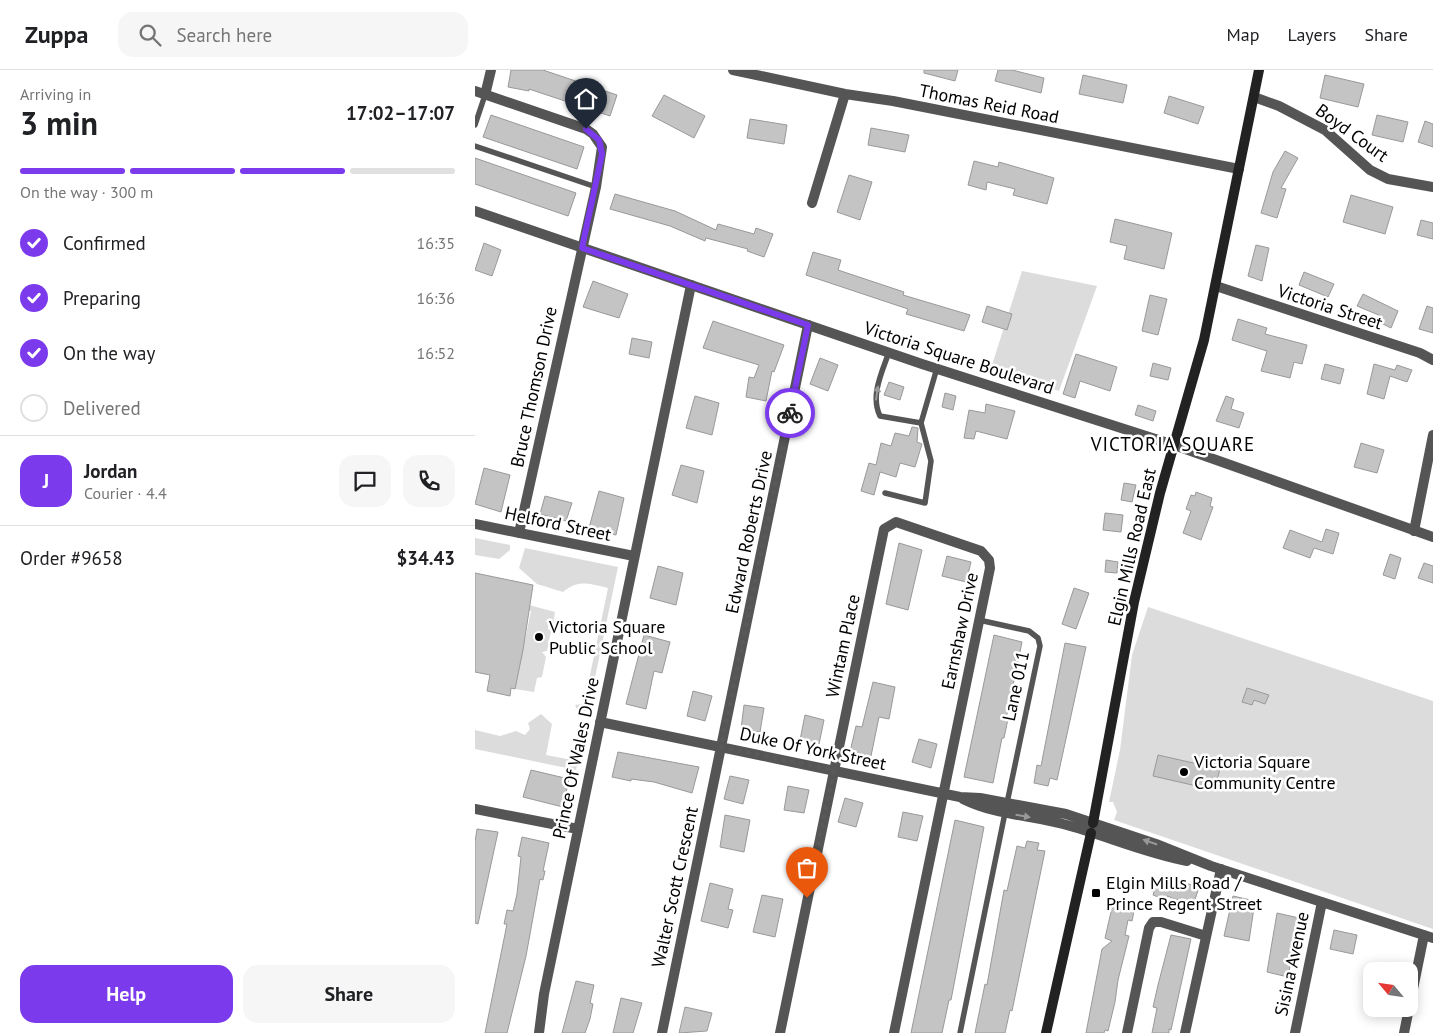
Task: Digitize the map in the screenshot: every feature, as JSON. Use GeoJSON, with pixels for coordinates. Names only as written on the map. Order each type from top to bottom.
{"type":"FeatureCollection","features":[{"type":"Feature","properties":{"kind":"main road","name":"Elgin Mills Road East"},"geometry":{"type":"LineString","coordinates":[[1046,1033],[1111,737],[1133,602],[1174,445],[1201,354],[1259,70]]}},
{"type":"Feature","properties":{"kind":"street"},"geometry":{"type":"LineString","coordinates":[[480,93],[491,70]]}},
{"type":"Feature","properties":{"kind":"street","name":"Thomas Reid Road"},"geometry":{"type":"LineString","coordinates":[[733,70],[845,94],[1239,169]]}},
{"type":"Feature","properties":{"kind":"street","name":"Bruce Thomson Drive"},"geometry":{"type":"LineString","coordinates":[[480,93],[593,134],[602,147],[596,187],[519,533]]}},
{"type":"Feature","properties":{"kind":"street"},"geometry":{"type":"LineString","coordinates":[[812,203],[845,94]]}},
{"type":"Feature","properties":{"kind":"street","name":"Boyd Court"},"geometry":{"type":"LineString","coordinates":[[1254,97],[1279,106],[1325,130],[1370,170],[1388,179],[1433,187]]}},
{"type":"Feature","properties":{"kind":"street","name":"Victoria Square Boulevard"},"geometry":{"type":"LineString","coordinates":[[475,212],[808,325],[1174,445],[1433,537]]}},
{"type":"Feature","properties":{"kind":"street","name":"Prince Of Wales Drive"},"geometry":{"type":"LineString","coordinates":[[539,1033],[544,994],[691,285]]}},
{"type":"Feature","properties":{"kind":"street","name":"Victoria Street"},"geometry":{"type":"LineString","coordinates":[[1216,286],[1420,353],[1433,360]]}},
{"type":"Feature","properties":{"kind":"street","name":"Edward Roberts Drive"},"geometry":{"type":"LineString","coordinates":[[721,747],[808,325]]}},
{"type":"Feature","properties":{"kind":"street"},"geometry":{"type":"LineString","coordinates":[[1414,530],[1433,435]]}},
{"type":"Feature","properties":{"kind":"street","name":"Earnshaw Drive"},"geometry":{"type":"LineString","coordinates":[[884,529],[896,522],[907,524],[986,554],[990,568],[943,793]]}},
{"type":"Feature","properties":{"kind":"street","name":"Helford Street"},"geometry":{"type":"LineString","coordinates":[[475,524],[635,556]]}},
{"type":"Feature","properties":{"kind":"street","name":"Wintam Place"},"geometry":{"type":"LineString","coordinates":[[779,1033],[884,529]]}},
{"type":"Feature","properties":{"kind":"street","name":"Duke Of York Street"},"geometry":{"type":"LineString","coordinates":[[600,722],[943,793],[1063,824],[1092,828],[1162,856],[1216,867],[1429,937]]}},
{"type":"Feature","properties":{"kind":"street","name":"Walter Scott Crescent"},"geometry":{"type":"LineString","coordinates":[[662,1033],[721,747]]}},
{"type":"Feature","properties":{"kind":"street"},"geometry":{"type":"LineString","coordinates":[[894,1033],[943,793]]}},
{"type":"Feature","properties":{"kind":"street"},"geometry":{"type":"LineString","coordinates":[[475,809],[578,829]]}},
{"type":"Feature","properties":{"kind":"street"},"geometry":{"type":"LineString","coordinates":[[1185,1033],[1206,936],[1216,867]]}},
{"type":"Feature","properties":{"kind":"street","name":"Sisina Avenue"},"geometry":{"type":"LineString","coordinates":[[1295,1033],[1322,902]]}},
{"type":"Feature","properties":{"kind":"street"},"geometry":{"type":"LineString","coordinates":[[1127,1033],[1149,928],[1153,922],[1161,922],[1206,936]]}},
{"type":"Feature","properties":{"kind":"street"},"geometry":{"type":"LineString","coordinates":[[1404,1033],[1429,937]]}},
{"type":"Feature","properties":{"kind":"lane"},"geometry":{"type":"LineString","coordinates":[[475,125],[480,93]]}},
{"type":"Feature","properties":{"kind":"lane"},"geometry":{"type":"LineString","coordinates":[[475,146],[596,187]]}},
{"type":"Feature","properties":{"kind":"lane"},"geometry":{"type":"LineString","coordinates":[[889,352],[878,387],[877,410],[880,416],[887,419],[921,423]]}},
{"type":"Feature","properties":{"kind":"lane"},"geometry":{"type":"LineString","coordinates":[[885,493],[925,503],[931,462],[921,423],[937,368]]}},
{"type":"Feature","properties":{"kind":"lane","name":"Lane 011"},"geometry":{"type":"LineString","coordinates":[[960,1033],[1040,646],[1038,638],[1029,630],[979,620]]}},
{"type":"Feature","properties":{"kind":"shaded area"},"geometry":{"type":"Polygon","coordinates":[[[1022,271],[1097,286],[1059,391],[991,368],[1022,271]]]}},
{"type":"Feature","properties":{"kind":"shaded area"},"geometry":{"type":"Polygon","coordinates":[[[475,538],[510,545],[510,550],[499,559],[475,555],[475,538]]]}},
{"type":"Feature","properties":{"kind":"shaded area"},"geometry":{"type":"Polygon","coordinates":[[[525,548],[618,567],[588,711],[578,711],[575,705],[584,704],[608,588],[590,584],[579,584],[563,592],[537,584],[519,568],[525,548]]]}},
{"type":"Feature","properties":{"kind":"shaded area"},"geometry":{"type":"Polygon","coordinates":[[[529,605],[555,612],[553,625],[548,626],[548,629],[551,631],[547,651],[542,652],[546,657],[542,677],[537,678],[534,692],[515,689],[531,611],[528,610],[529,605]]]}},
{"type":"Feature","properties":{"kind":"shaded area"},"geometry":{"type":"Polygon","coordinates":[[[1148,607],[1433,701],[1433,929],[1114,820],[1117,812],[1113,802],[1109,802],[1120,750],[1132,655],[1148,607]]]}},
{"type":"Feature","properties":{"kind":"shaded area"},"geometry":{"type":"Polygon","coordinates":[[[541,714],[552,724],[546,755],[572,760],[578,731],[584,733],[576,770],[475,749],[475,730],[500,736],[516,731],[525,735],[530,729],[528,723],[541,714]]]}},
{"type":"Feature","properties":{"kind":"building"},"geometry":{"type":"Polygon","coordinates":[[[511,70],[543,70],[617,95],[610,116],[529,89],[529,91],[508,87],[511,70]]]}},
{"type":"Feature","properties":{"kind":"building"},"geometry":{"type":"Polygon","coordinates":[[[924,70],[958,70],[955,81],[924,73],[924,70]]]}},
{"type":"Feature","properties":{"kind":"building"},"geometry":{"type":"Polygon","coordinates":[[[998,70],[1012,70],[1044,78],[1041,93],[995,81],[998,70]]]}},
{"type":"Feature","properties":{"kind":"building"},"geometry":{"type":"Polygon","coordinates":[[[1083,75],[1127,85],[1123,103],[1079,94],[1083,75]]]}},
{"type":"Feature","properties":{"kind":"building"},"geometry":{"type":"Polygon","coordinates":[[[1325,75],[1364,84],[1358,107],[1320,98],[1325,75]]]}},
{"type":"Feature","properties":{"kind":"building"},"geometry":{"type":"Polygon","coordinates":[[[664,95],[705,116],[694,138],[652,116],[664,95]]]}},
{"type":"Feature","properties":{"kind":"building"},"geometry":{"type":"Polygon","coordinates":[[[1169,96],[1204,107],[1198,124],[1164,113],[1169,96]]]}},
{"type":"Feature","properties":{"kind":"building"},"geometry":{"type":"Polygon","coordinates":[[[491,115],[584,147],[577,169],[483,137],[491,115]]]}},
{"type":"Feature","properties":{"kind":"building"},"geometry":{"type":"Polygon","coordinates":[[[1377,115],[1408,122],[1403,142],[1372,135],[1377,115]]]}},
{"type":"Feature","properties":{"kind":"building"},"geometry":{"type":"Polygon","coordinates":[[[750,119],[787,125],[784,144],[747,138],[750,119]]]}},
{"type":"Feature","properties":{"kind":"building"},"geometry":{"type":"Polygon","coordinates":[[[1425,121],[1433,124],[1433,147],[1418,142],[1425,121]]]}},
{"type":"Feature","properties":{"kind":"building"},"geometry":{"type":"Polygon","coordinates":[[[871,128],[909,135],[905,152],[868,145],[871,128]]]}},
{"type":"Feature","properties":{"kind":"building"},"geometry":{"type":"Polygon","coordinates":[[[1285,151],[1298,158],[1281,188],[1286,189],[1277,218],[1261,213],[1273,172],[1285,151]]]}},
{"type":"Feature","properties":{"kind":"building"},"geometry":{"type":"Polygon","coordinates":[[[475,158],[576,193],[568,216],[475,184],[475,158]]]}},
{"type":"Feature","properties":{"kind":"building"},"geometry":{"type":"Polygon","coordinates":[[[974,161],[998,167],[999,162],[1054,178],[1047,204],[1013,195],[1015,189],[987,182],[986,190],[968,185],[974,161]]]}},
{"type":"Feature","properties":{"kind":"building"},"geometry":{"type":"Polygon","coordinates":[[[849,175],[872,182],[860,220],[837,212],[849,175]]]}},
{"type":"Feature","properties":{"kind":"building"},"geometry":{"type":"Polygon","coordinates":[[[615,194],[675,211],[716,230],[718,224],[754,234],[756,228],[773,234],[764,257],[747,251],[748,249],[706,238],[705,241],[670,226],[610,209],[615,194]]]}},
{"type":"Feature","properties":{"kind":"building"},"geometry":{"type":"Polygon","coordinates":[[[1351,195],[1393,207],[1385,234],[1343,222],[1351,195]]]}},
{"type":"Feature","properties":{"kind":"building"},"geometry":{"type":"Polygon","coordinates":[[[1115,219],[1172,233],[1164,269],[1124,259],[1127,246],[1110,242],[1115,219]]]}},
{"type":"Feature","properties":{"kind":"building"},"geometry":{"type":"Polygon","coordinates":[[[1421,220],[1433,223],[1433,239],[1417,235],[1421,220]]]}},
{"type":"Feature","properties":{"kind":"building"},"geometry":{"type":"Polygon","coordinates":[[[484,243],[501,250],[492,276],[475,270],[484,243]]]}},
{"type":"Feature","properties":{"kind":"building"},"geometry":{"type":"Polygon","coordinates":[[[1256,245],[1269,248],[1262,281],[1248,276],[1256,245]]]}},
{"type":"Feature","properties":{"kind":"building"},"geometry":{"type":"Polygon","coordinates":[[[813,252],[841,260],[838,270],[904,292],[903,295],[970,315],[964,331],[906,314],[908,309],[806,275],[813,252]]]}},
{"type":"Feature","properties":{"kind":"building"},"geometry":{"type":"Polygon","coordinates":[[[1304,272],[1334,284],[1328,297],[1299,285],[1304,272]]]}},
{"type":"Feature","properties":{"kind":"building"},"geometry":{"type":"Polygon","coordinates":[[[593,281],[628,294],[619,318],[583,307],[593,281]]]}},
{"type":"Feature","properties":{"kind":"building"},"geometry":{"type":"Polygon","coordinates":[[[1363,294],[1398,311],[1391,328],[1379,322],[1381,316],[1357,306],[1363,294]]]}},
{"type":"Feature","properties":{"kind":"building"},"geometry":{"type":"Polygon","coordinates":[[[1150,295],[1167,299],[1158,335],[1142,331],[1150,295]]]}},
{"type":"Feature","properties":{"kind":"building"},"geometry":{"type":"Polygon","coordinates":[[[987,306],[1012,314],[1007,330],[982,322],[987,306]]]}},
{"type":"Feature","properties":{"kind":"building"},"geometry":{"type":"Polygon","coordinates":[[[1427,306],[1433,308],[1433,333],[1419,329],[1427,306]]]}},
{"type":"Feature","properties":{"kind":"building"},"geometry":{"type":"Polygon","coordinates":[[[1238,319],[1267,328],[1265,334],[1307,345],[1302,364],[1294,362],[1290,378],[1261,371],[1267,351],[1232,340],[1238,319]]]}},
{"type":"Feature","properties":{"kind":"building"},"geometry":{"type":"Polygon","coordinates":[[[713,321],[784,345],[774,372],[772,371],[766,401],[746,397],[749,377],[754,378],[759,365],[703,348],[713,321]]]}},
{"type":"Feature","properties":{"kind":"building"},"geometry":{"type":"Polygon","coordinates":[[[632,338],[652,342],[649,358],[629,354],[632,338]]]}},
{"type":"Feature","properties":{"kind":"building"},"geometry":{"type":"Polygon","coordinates":[[[1076,354],[1117,367],[1110,391],[1080,381],[1075,398],[1063,394],[1076,354]]]}},
{"type":"Feature","properties":{"kind":"building"},"geometry":{"type":"Polygon","coordinates":[[[820,358],[838,365],[828,391],[810,384],[820,358]]]}},
{"type":"Feature","properties":{"kind":"building"},"geometry":{"type":"Polygon","coordinates":[[[1153,363],[1171,368],[1168,380],[1150,376],[1153,363]]]}},
{"type":"Feature","properties":{"kind":"building"},"geometry":{"type":"Polygon","coordinates":[[[1325,364],[1344,369],[1340,384],[1321,379],[1325,364]]]}},
{"type":"Feature","properties":{"kind":"building"},"geometry":{"type":"Polygon","coordinates":[[[1374,364],[1395,370],[1397,365],[1412,370],[1407,382],[1390,376],[1384,399],[1367,394],[1374,364]]]}},
{"type":"Feature","properties":{"kind":"building"},"geometry":{"type":"Polygon","coordinates":[[[889,382],[904,387],[900,400],[884,395],[889,382]]]}},
{"type":"Feature","properties":{"kind":"building"},"geometry":{"type":"Polygon","coordinates":[[[945,393],[956,396],[953,410],[942,407],[945,393]]]}},
{"type":"Feature","properties":{"kind":"building"},"geometry":{"type":"Polygon","coordinates":[[[695,396],[719,403],[712,435],[686,428],[695,396]]]}},
{"type":"Feature","properties":{"kind":"building"},"geometry":{"type":"Polygon","coordinates":[[[1226,396],[1234,399],[1231,409],[1244,413],[1239,428],[1216,421],[1226,396]]]}},
{"type":"Feature","properties":{"kind":"building"},"geometry":{"type":"Polygon","coordinates":[[[986,404],[1015,411],[1007,439],[976,431],[974,439],[964,438],[969,410],[985,413],[986,404]]]}},
{"type":"Feature","properties":{"kind":"building"},"geometry":{"type":"Polygon","coordinates":[[[1138,405],[1156,411],[1153,421],[1135,415],[1138,405]]]}},
{"type":"Feature","properties":{"kind":"building"},"geometry":{"type":"Polygon","coordinates":[[[912,427],[918,428],[917,442],[922,444],[915,467],[900,463],[896,477],[880,472],[874,495],[861,491],[869,463],[876,465],[881,443],[891,446],[895,433],[909,436],[912,427]]]}},
{"type":"Feature","properties":{"kind":"building"},"geometry":{"type":"Polygon","coordinates":[[[1361,443],[1384,450],[1377,473],[1354,467],[1361,443]]]}},
{"type":"Feature","properties":{"kind":"building"},"geometry":{"type":"Polygon","coordinates":[[[681,465],[704,471],[697,503],[672,495],[681,465]]]}},
{"type":"Feature","properties":{"kind":"building"},"geometry":{"type":"Polygon","coordinates":[[[484,468],[510,475],[501,512],[475,504],[484,468]]]}},
{"type":"Feature","properties":{"kind":"building"},"geometry":{"type":"Polygon","coordinates":[[[1124,483],[1136,485],[1132,502],[1121,500],[1124,483]]]}},
{"type":"Feature","properties":{"kind":"building"},"geometry":{"type":"Polygon","coordinates":[[[599,491],[624,498],[616,535],[589,528],[599,491]]]}},
{"type":"Feature","properties":{"kind":"building"},"geometry":{"type":"Polygon","coordinates":[[[1196,492],[1212,498],[1210,506],[1213,507],[1201,540],[1183,533],[1191,511],[1186,509],[1191,495],[1195,496],[1196,492]]]}},
{"type":"Feature","properties":{"kind":"building"},"geometry":{"type":"Polygon","coordinates":[[[545,496],[572,503],[566,521],[540,514],[545,496]]]}},
{"type":"Feature","properties":{"kind":"building"},"geometry":{"type":"Polygon","coordinates":[[[1105,513],[1123,515],[1121,532],[1103,530],[1105,513]]]}},
{"type":"Feature","properties":{"kind":"building"},"geometry":{"type":"Polygon","coordinates":[[[1326,529],[1339,533],[1333,554],[1314,548],[1310,558],[1283,548],[1290,530],[1322,542],[1326,529]]]}},
{"type":"Feature","properties":{"kind":"building"},"geometry":{"type":"Polygon","coordinates":[[[899,543],[922,550],[908,610],[886,604],[899,543]]]}},
{"type":"Feature","properties":{"kind":"building"},"geometry":{"type":"Polygon","coordinates":[[[1390,554],[1401,558],[1395,579],[1383,575],[1390,554]]]}},
{"type":"Feature","properties":{"kind":"building"},"geometry":{"type":"Polygon","coordinates":[[[947,556],[971,562],[966,582],[942,576],[947,556]]]}},
{"type":"Feature","properties":{"kind":"building"},"geometry":{"type":"Polygon","coordinates":[[[1106,560],[1118,562],[1117,573],[1105,572],[1106,560]]]}},
{"type":"Feature","properties":{"kind":"building"},"geometry":{"type":"Polygon","coordinates":[[[1424,563],[1433,566],[1433,583],[1418,578],[1424,563]]]}},
{"type":"Feature","properties":{"kind":"building"},"geometry":{"type":"Polygon","coordinates":[[[658,566],[683,573],[676,605],[650,598],[658,566]]]}},
{"type":"Feature","properties":{"kind":"building"},"geometry":{"type":"Polygon","coordinates":[[[475,573],[533,585],[515,689],[511,688],[510,696],[487,691],[490,675],[475,672],[475,573]]]}},
{"type":"Feature","properties":{"kind":"building"},"geometry":{"type":"Polygon","coordinates":[[[1074,588],[1089,593],[1076,629],[1062,624],[1074,588]]]}},
{"type":"Feature","properties":{"kind":"building"},"geometry":{"type":"Polygon","coordinates":[[[644,635],[670,642],[662,673],[654,671],[646,709],[626,704],[644,635]]]}},
{"type":"Feature","properties":{"kind":"building"},"geometry":{"type":"Polygon","coordinates":[[[994,635],[1022,642],[1006,719],[1008,719],[1004,738],[1002,738],[993,783],[964,777],[994,635]]]}},
{"type":"Feature","properties":{"kind":"building"},"geometry":{"type":"Polygon","coordinates":[[[1065,643],[1086,647],[1057,780],[1050,778],[1048,786],[1034,783],[1037,765],[1041,766],[1065,643]]]}},
{"type":"Feature","properties":{"kind":"building"},"geometry":{"type":"Polygon","coordinates":[[[873,682],[895,687],[889,719],[879,717],[871,756],[850,752],[856,726],[862,727],[873,682]]]}},
{"type":"Feature","properties":{"kind":"building"},"geometry":{"type":"Polygon","coordinates":[[[1247,688],[1269,695],[1265,704],[1254,700],[1252,705],[1242,702],[1247,688]]]}},
{"type":"Feature","properties":{"kind":"building"},"geometry":{"type":"Polygon","coordinates":[[[693,691],[712,696],[705,721],[687,716],[693,691]]]}},
{"type":"Feature","properties":{"kind":"building"},"geometry":{"type":"Polygon","coordinates":[[[744,705],[764,708],[760,732],[741,729],[744,705]]]}},
{"type":"Feature","properties":{"kind":"building"},"geometry":{"type":"Polygon","coordinates":[[[805,715],[824,720],[819,744],[800,740],[805,715]]]}},
{"type":"Feature","properties":{"kind":"building"},"geometry":{"type":"Polygon","coordinates":[[[919,739],[937,744],[931,768],[912,762],[919,739]]]}},
{"type":"Feature","properties":{"kind":"building"},"geometry":{"type":"Polygon","coordinates":[[[618,752],[699,767],[692,793],[654,782],[631,779],[631,781],[612,777],[618,752]]]}},
{"type":"Feature","properties":{"kind":"building"},"geometry":{"type":"Polygon","coordinates":[[[1158,755],[1220,769],[1214,790],[1153,776],[1158,755]]]}},
{"type":"Feature","properties":{"kind":"building"},"geometry":{"type":"Polygon","coordinates":[[[531,770],[569,779],[563,807],[523,797],[531,770]]]}},
{"type":"Feature","properties":{"kind":"building"},"geometry":{"type":"Polygon","coordinates":[[[730,776],[749,780],[743,804],[724,799],[730,776]]]}},
{"type":"Feature","properties":{"kind":"building"},"geometry":{"type":"Polygon","coordinates":[[[788,786],[809,790],[804,813],[784,810],[788,786]]]}},
{"type":"Feature","properties":{"kind":"building"},"geometry":{"type":"Polygon","coordinates":[[[845,798],[863,803],[856,827],[838,822],[845,798]]]}},
{"type":"Feature","properties":{"kind":"building"},"geometry":{"type":"Polygon","coordinates":[[[903,812],[923,816],[917,841],[898,837],[903,812]]]}},
{"type":"Feature","properties":{"kind":"building"},"geometry":{"type":"Polygon","coordinates":[[[725,815],[750,820],[744,852],[720,847],[725,815]]]}},
{"type":"Feature","properties":{"kind":"building"},"geometry":{"type":"Polygon","coordinates":[[[955,820],[984,827],[951,1000],[949,1000],[942,1033],[911,1033],[955,820]]]}},
{"type":"Feature","properties":{"kind":"building"},"geometry":{"type":"Polygon","coordinates":[[[477,829],[498,832],[478,924],[475,923],[475,842],[477,829]]]}},
{"type":"Feature","properties":{"kind":"building"},"geometry":{"type":"Polygon","coordinates":[[[522,837],[549,843],[543,871],[545,871],[543,880],[540,879],[526,956],[507,1033],[485,1033],[507,924],[504,924],[507,910],[513,911],[517,894],[521,857],[518,856],[522,837]]]}},
{"type":"Feature","properties":{"kind":"building"},"geometry":{"type":"Polygon","coordinates":[[[1027,841],[1039,843],[1037,850],[1045,851],[1012,1011],[1010,1010],[1005,1033],[975,1033],[985,984],[987,985],[1004,890],[1007,891],[1017,846],[1025,848],[1027,841]]]}},
{"type":"Feature","properties":{"kind":"building"},"geometry":{"type":"Polygon","coordinates":[[[1160,876],[1199,887],[1193,906],[1167,896],[1166,900],[1153,895],[1155,888],[1153,887],[1160,876]]]}},
{"type":"Feature","properties":{"kind":"building"},"geometry":{"type":"Polygon","coordinates":[[[710,883],[733,889],[728,909],[733,910],[728,928],[701,921],[710,883]]]}},
{"type":"Feature","properties":{"kind":"building"},"geometry":{"type":"Polygon","coordinates":[[[762,895],[783,899],[775,937],[753,932],[762,895]]]}},
{"type":"Feature","properties":{"kind":"building"},"geometry":{"type":"Polygon","coordinates":[[[1233,896],[1255,901],[1249,941],[1224,936],[1233,896]]]}},
{"type":"Feature","properties":{"kind":"building"},"geometry":{"type":"Polygon","coordinates":[[[1114,899],[1135,906],[1132,921],[1128,920],[1125,935],[1129,936],[1108,1031],[1105,1030],[1104,1033],[1086,1033],[1102,949],[1112,941],[1105,938],[1114,899]]]}},
{"type":"Feature","properties":{"kind":"building"},"geometry":{"type":"Polygon","coordinates":[[[1277,913],[1299,918],[1288,977],[1267,972],[1277,913]]]}},
{"type":"Feature","properties":{"kind":"building"},"geometry":{"type":"Polygon","coordinates":[[[1334,930],[1357,935],[1353,954],[1330,949],[1334,930]]]}},
{"type":"Feature","properties":{"kind":"building"},"geometry":{"type":"Polygon","coordinates":[[[1171,935],[1191,939],[1171,1030],[1169,1029],[1169,1033],[1152,1033],[1157,1008],[1153,1007],[1171,935]]]}},
{"type":"Feature","properties":{"kind":"building"},"geometry":{"type":"Polygon","coordinates":[[[576,981],[594,985],[590,1003],[593,1004],[590,1019],[585,1033],[562,1033],[576,981]]]}},
{"type":"Feature","properties":{"kind":"building"},"geometry":{"type":"Polygon","coordinates":[[[621,998],[642,1003],[633,1033],[613,1033],[621,998]]]}},
{"type":"Feature","properties":{"kind":"building"},"geometry":{"type":"Polygon","coordinates":[[[685,1007],[712,1013],[707,1031],[679,1033],[685,1007]]]}},
{"type":"Feature","properties":{"kind":"way so far"},"geometry":{"type":"LineString","coordinates":[[790,413],[721,747],[834,770],[807,898]]}},
{"type":"Feature","properties":{"kind":"place","name":"Victoria Square Public School"},"geometry":{"type":"Point","coordinates":[539,637]}},
{"type":"Feature","properties":{"kind":"place","name":"Victoria Square Community Centre"},"geometry":{"type":"Point","coordinates":[1184,772]}},
{"type":"Feature","properties":{"kind":"place","name":"Elgin Mills Road / Prince Regent Street"},"geometry":{"type":"Point","coordinates":[1096,893]}},
{"type":"Feature","properties":{"kind":"district","name":"VICTORIA SQUARE"},"geometry":{"type":"Point","coordinates":[1173,444]}},
{"type":"Feature","properties":{"kind":"route"},"geometry":{"type":"LineString","coordinates":[[586,129],[599,140],[602,154],[582,248],[808,325],[790,413]]}}]}
